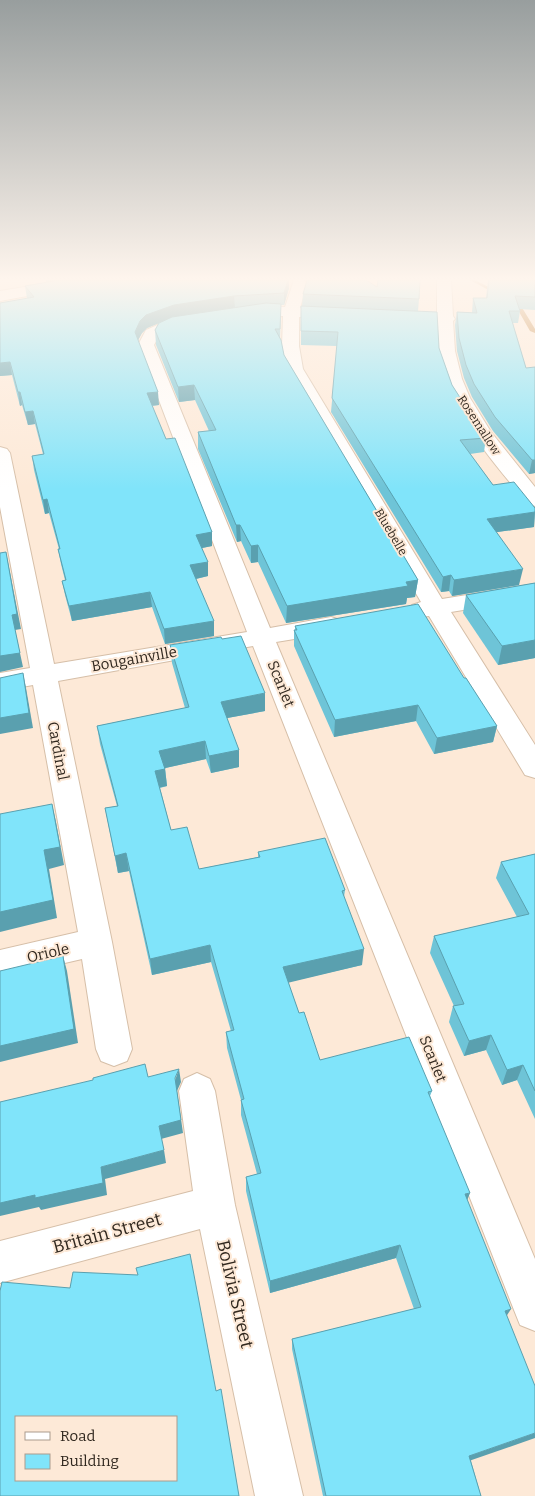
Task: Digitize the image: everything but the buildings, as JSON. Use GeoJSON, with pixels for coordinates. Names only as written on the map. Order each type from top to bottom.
{"type":"FeatureCollection","features":[{"type":"Feature","properties":{"kind":"street","name":"Scarlet"},"geometry":{"type":"LineString","coordinates":[[148,350],[262,637],[535,1310]]}},
{"type":"Feature","properties":{"kind":"street","name":"Bluebelle"},"geometry":{"type":"LineString","coordinates":[[290,350],[294,369],[436,608],[535,768]]}},
{"type":"Feature","properties":{"kind":"street","name":"Rosemallow"},"geometry":{"type":"LineString","coordinates":[[448,350],[454,385],[493,448],[535,500]]}},
{"type":"Feature","properties":{"kind":"street","name":"Cardinal"},"geometry":{"type":"LineString","coordinates":[[0,453],[42,675],[96,942],[114,1049]]}},
{"type":"Feature","properties":{"kind":"street"},"geometry":{"type":"LineString","coordinates":[[397,614],[535,591]]}},
{"type":"Feature","properties":{"kind":"street","name":"Bougainville"},"geometry":{"type":"LineString","coordinates":[[0,682],[358,621]]}},
{"type":"Feature","properties":{"kind":"street","name":"Oriole"},"geometry":{"type":"LineString","coordinates":[[0,964],[96,942]]}},
{"type":"Feature","properties":{"kind":"street","name":"Bolivia Street"},"geometry":{"type":"LineString","coordinates":[[197,1091],[215,1205],[279,1496]]}},
{"type":"Feature","properties":{"kind":"street","name":"Britain Street"},"geometry":{"type":"LineString","coordinates":[[0,1262],[215,1205]]}}]}
